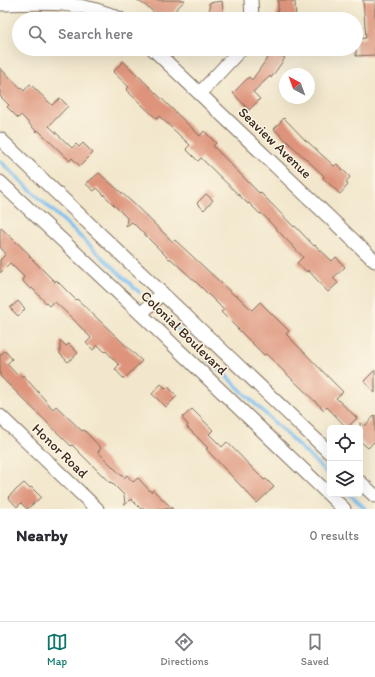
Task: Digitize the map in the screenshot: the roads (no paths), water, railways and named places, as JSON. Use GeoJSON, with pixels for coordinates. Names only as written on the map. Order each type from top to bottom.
{"type":"FeatureCollection","features":[{"type":"Feature","properties":{"kind":"street"},"geometry":{"type":"LineString","coordinates":[[251,0],[252,12]]}},
{"type":"Feature","properties":{"kind":"street"},"geometry":{"type":"LineString","coordinates":[[0,4],[81,4],[107,12]]}},
{"type":"Feature","properties":{"kind":"street","name":"Seaview Avenue"},"geometry":{"type":"LineString","coordinates":[[160,56],[374,259]]}},
{"type":"Feature","properties":{"kind":"street"},"geometry":{"type":"LineString","coordinates":[[200,93],[234,56]]}},
{"type":"Feature","properties":{"kind":"street","name":"Colonial Boulevard"},"geometry":{"type":"LineString","coordinates":[[0,140],[327,450]]}},
{"type":"Feature","properties":{"kind":"street","name":"Colonial Boulevard"},"geometry":{"type":"LineString","coordinates":[[0,182],[141,314],[344,509]]}},
{"type":"Feature","properties":{"kind":"street"},"geometry":{"type":"LineString","coordinates":[[141,314],[162,293]]}},
{"type":"Feature","properties":{"kind":"street","name":"Honor Road"},"geometry":{"type":"LineString","coordinates":[[0,416],[98,509]]}},
{"type":"Feature","properties":{"kind":"street"},"geometry":{"type":"LineString","coordinates":[[363,485],[375,496]]}},
{"type":"Feature","properties":{"kind":"waterway"},"geometry":{"type":"LineString","coordinates":[[0,161],[139,292]]}},
{"type":"Feature","properties":{"kind":"waterway"},"geometry":{"type":"LineString","coordinates":[[162,314],[327,473]]}},
{"type":"Feature","properties":{"kind":"waterway"},"geometry":{"type":"LineString","coordinates":[[352,497],[366,509]]}}]}
